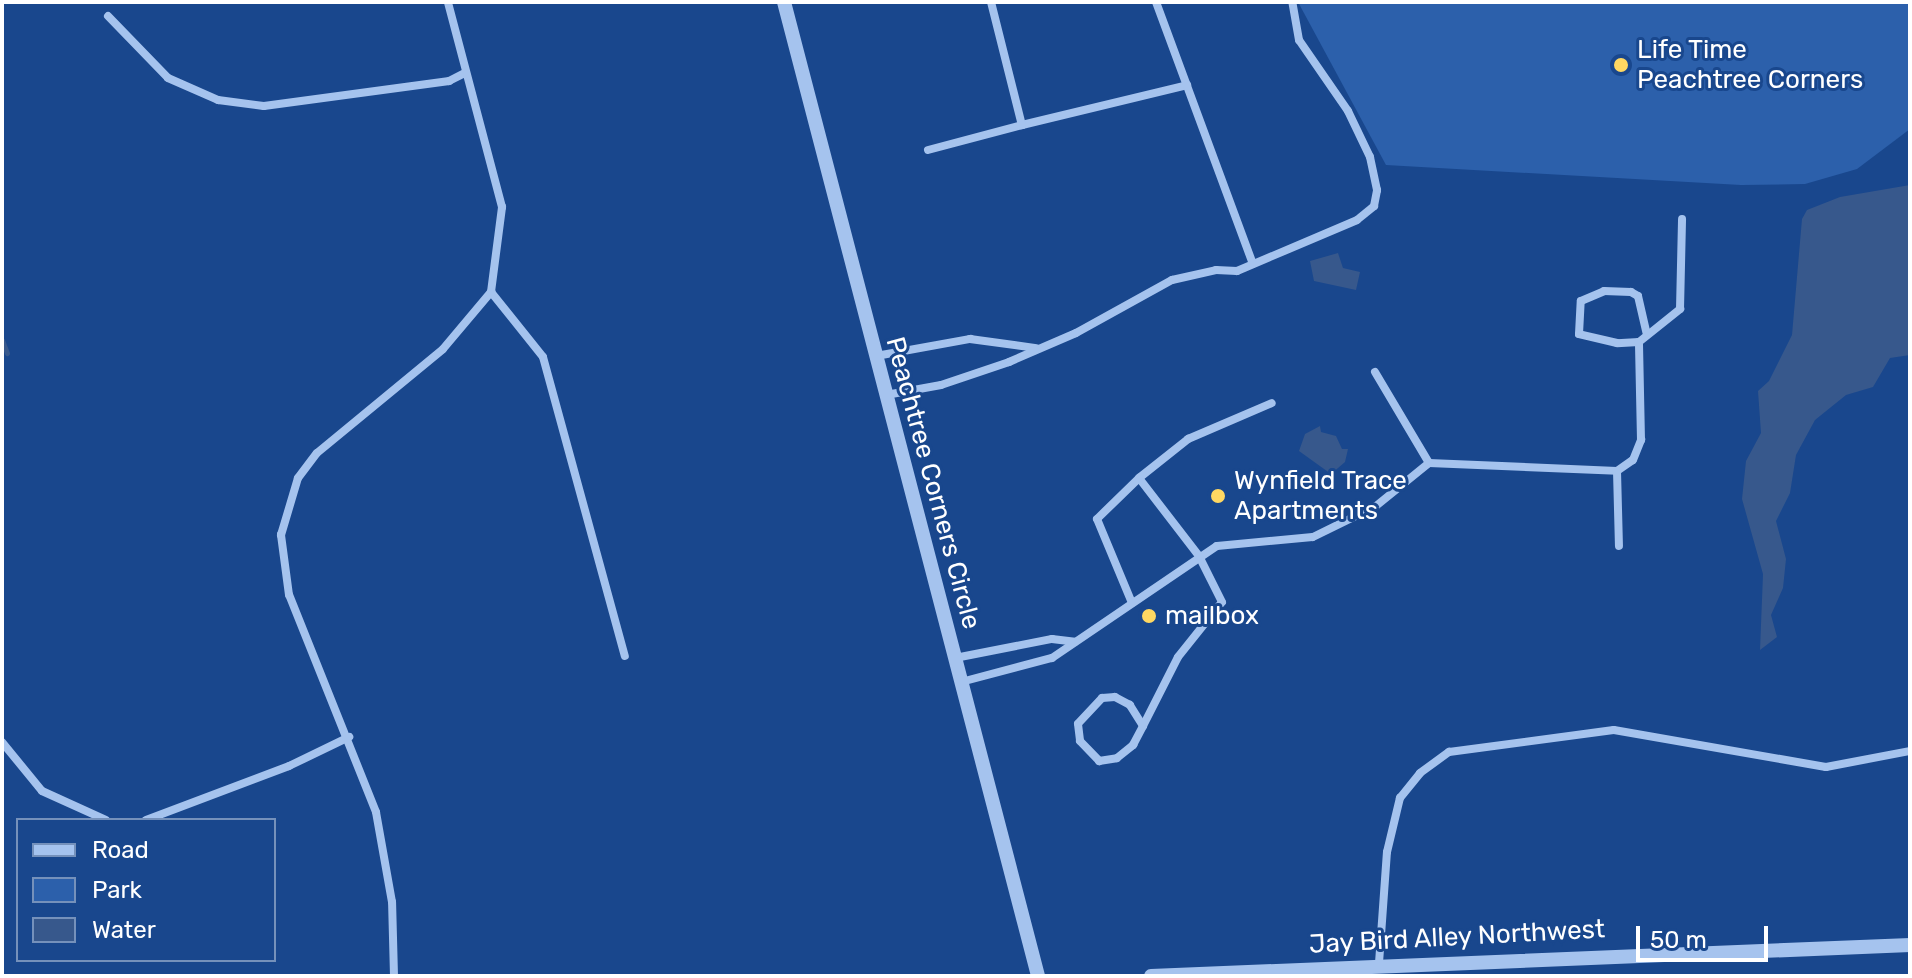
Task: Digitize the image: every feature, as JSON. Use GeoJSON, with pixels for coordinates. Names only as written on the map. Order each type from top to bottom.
{"type":"FeatureCollection","features":[{"type":"Feature","properties":{"kind":"street"},"geometry":{"type":"LineString","coordinates":[[394,976],[392,902],[376,812],[349,737],[289,595],[281,535],[298,478],[317,453],[443,349],[491,292],[502,207],[448,2]]}},
{"type":"Feature","properties":{"kind":"street","name":"Peachtree Corners Circle"},"geometry":{"type":"LineString","coordinates":[[784,2],[1038,976]]}},
{"type":"Feature","properties":{"kind":"street"},"geometry":{"type":"LineString","coordinates":[[991,2],[1022,125]]}},
{"type":"Feature","properties":{"kind":"street"},"geometry":{"type":"LineString","coordinates":[[1156,2],[1253,264]]}},
{"type":"Feature","properties":{"kind":"street"},"geometry":{"type":"LineString","coordinates":[[885,395],[964,378],[1076,333],[1172,280],[1253,264],[1357,220],[1374,206],[1377,190],[1370,157],[1348,111],[1299,40],[1292,2]]}},
{"type":"Feature","properties":{"kind":"street"},"geometry":{"type":"LineString","coordinates":[[108,16],[168,78],[218,100],[264,106],[449,81],[465,73]]}},
{"type":"Feature","properties":{"kind":"street"},"geometry":{"type":"LineString","coordinates":[[928,150],[1187,85]]}},
{"type":"Feature","properties":{"kind":"street"},"geometry":{"type":"LineString","coordinates":[[961,682],[1052,658],[1217,546],[1313,537],[1376,506],[1429,463],[1617,471],[1633,460],[1641,440],[1639,342],[1646,332],[1680,309],[1682,219]]}},
{"type":"Feature","properties":{"kind":"street"},"geometry":{"type":"LineString","coordinates":[[1639,342],[1617,343],[1579,334],[1581,301],[1604,291],[1631,292],[1638,296],[1646,332]]}},
{"type":"Feature","properties":{"kind":"street"},"geometry":{"type":"LineString","coordinates":[[491,292],[543,357],[625,656]]}},
{"type":"Feature","properties":{"kind":"street"},"geometry":{"type":"LineString","coordinates":[[875,356],[970,339],[1037,349]]}},
{"type":"Feature","properties":{"kind":"street"},"geometry":{"type":"LineString","coordinates":[[1375,372],[1429,463]]}},
{"type":"Feature","properties":{"kind":"street"},"geometry":{"type":"LineString","coordinates":[[1132,603],[1097,519],[1139,478],[1188,439],[1272,403]]}},
{"type":"Feature","properties":{"kind":"street"},"geometry":{"type":"LineString","coordinates":[[1617,471],[1619,546]]}},
{"type":"Feature","properties":{"kind":"street"},"geometry":{"type":"LineString","coordinates":[[1139,478],[1199,556],[1222,602],[1178,657],[1143,726],[1133,745],[1117,758],[1099,761],[1080,741],[1078,724],[1102,698],[1115,697],[1130,705],[1143,726]]}},
{"type":"Feature","properties":{"kind":"street"},"geometry":{"type":"LineString","coordinates":[[955,658],[1052,639],[1076,643]]}},
{"type":"Feature","properties":{"kind":"street"},"geometry":{"type":"LineString","coordinates":[[1379,963],[1387,852],[1400,798],[1420,773],[1449,752],[1614,730],[1826,767],[1910,751]]}},
{"type":"Feature","properties":{"kind":"street"},"geometry":{"type":"LineString","coordinates":[[151,818],[274,772],[349,737]]}},
{"type":"Feature","properties":{"kind":"street"},"geometry":{"type":"LineString","coordinates":[[2,742],[42,791],[102,818]]}},
{"type":"Feature","properties":{"kind":"street","name":"Jay Bird Alley Northwest"},"geometry":{"type":"LineString","coordinates":[[1151,976],[1379,963],[1910,945]]}},
{"type":"Feature","properties":{"kind":"green space","name":"Life Time Peachtree Corners"},"geometry":{"type":"Polygon","coordinates":[[[1298,2],[1910,2],[1910,129],[1857,169],[1805,184],[1741,185],[1386,165],[1298,2]]]}},
{"type":"Feature","properties":{"kind":"water"},"geometry":{"type":"Polygon","coordinates":[[[1910,185],[1910,355],[1890,358],[1873,387],[1846,395],[1815,420],[1796,455],[1790,493],[1776,521],[1786,559],[1783,588],[1771,615],[1777,637],[1760,650],[1763,574],[1742,499],[1746,461],[1761,433],[1758,391],[1769,381],[1792,335],[1802,219],[1807,210],[1840,197],[1910,185]]]}},
{"type":"Feature","properties":{"kind":"water"},"geometry":{"type":"Polygon","coordinates":[[[1338,253],[1343,268],[1360,272],[1356,290],[1314,281],[1310,261],[1338,253]]]}},
{"type":"Feature","properties":{"kind":"water"},"geometry":{"type":"Polygon","coordinates":[[[1320,426],[1321,432],[1336,436],[1342,449],[1348,449],[1345,462],[1331,474],[1299,451],[1305,434],[1320,426]]]}},
{"type":"Feature","properties":{"kind":"waterway"},"geometry":{"type":"LineString","coordinates":[[2,340],[7,353]]}},
{"type":"Feature","properties":{"kind":"place","name":"Life Time Peachtree Corners"},"geometry":{"type":"Point","coordinates":[1621,65]}},
{"type":"Feature","properties":{"kind":"place","name":"Wynfield Trace Apartments"},"geometry":{"type":"Point","coordinates":[1218,496]}},
{"type":"Feature","properties":{"kind":"place","name":"mailbox"},"geometry":{"type":"Point","coordinates":[1149,616]}}]}
